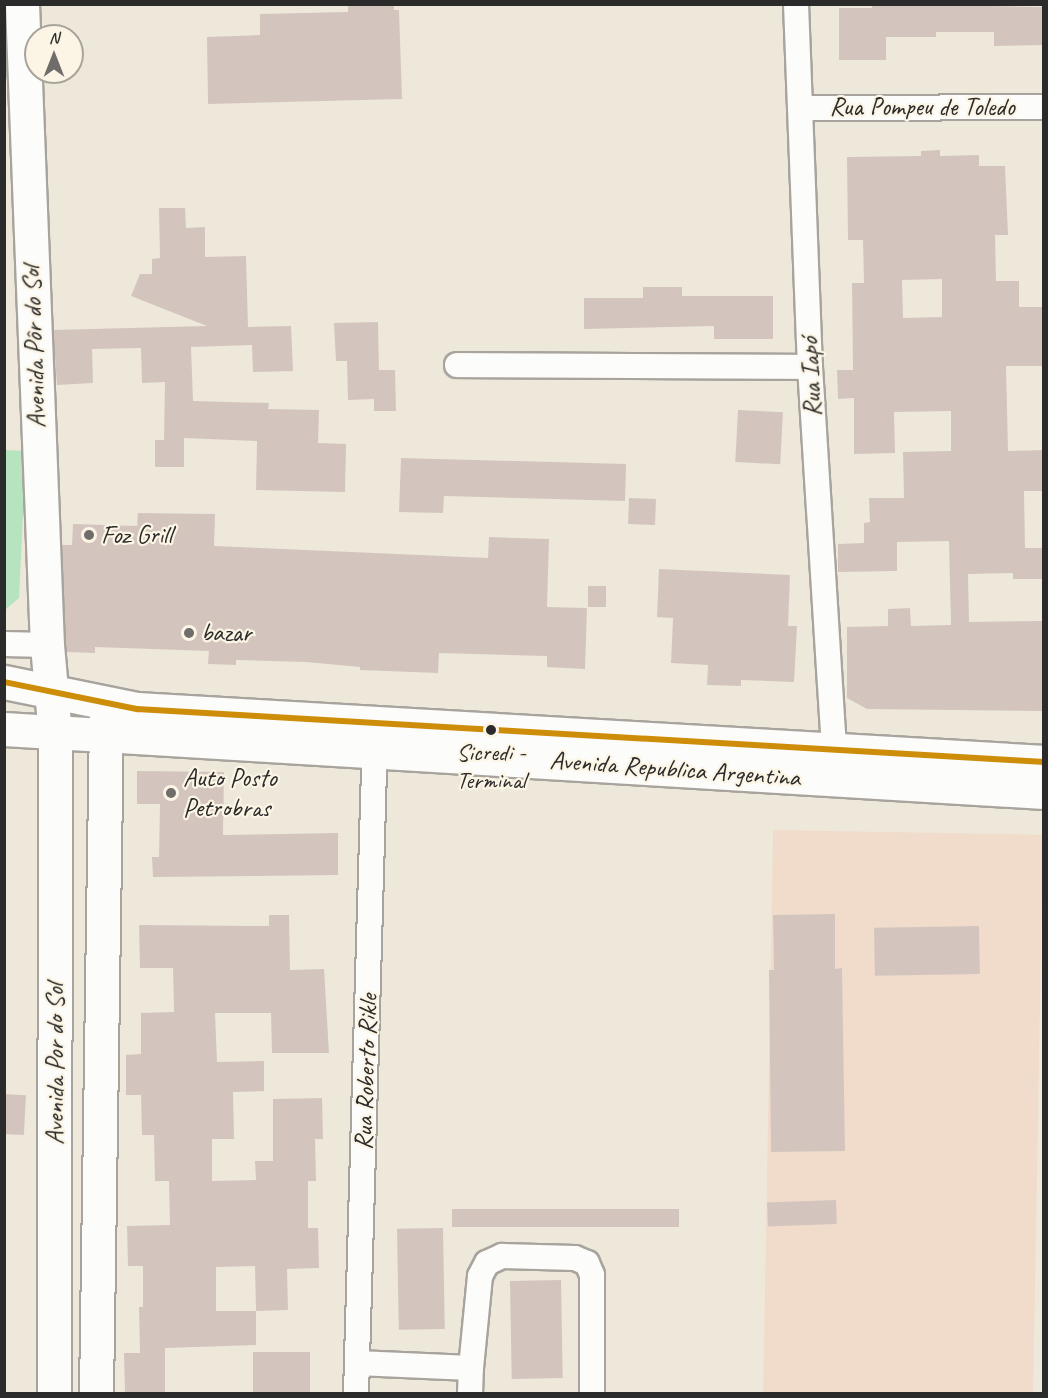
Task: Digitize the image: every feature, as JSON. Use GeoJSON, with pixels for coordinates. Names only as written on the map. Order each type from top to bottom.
{"type":"FeatureCollection","features":[{"type":"Feature","properties":{"kind":"street","name":"Avenida Pôr do Sol"},"geometry":{"type":"LineString","coordinates":[[22,4],[47,645],[53,690]]}},
{"type":"Feature","properties":{"kind":"street","name":"Rua Iapó"},"geometry":{"type":"LineString","coordinates":[[796,4],[810,367],[835,764]]}},
{"type":"Feature","properties":{"kind":"street","name":"Rua Pompeu de Toledo"},"geometry":{"type":"LineString","coordinates":[[800,108],[1044,107]]}},
{"type":"Feature","properties":{"kind":"street"},"geometry":{"type":"LineString","coordinates":[[457,365],[810,367]]}},
{"type":"Feature","properties":{"kind":"street"},"geometry":{"type":"LineString","coordinates":[[4,644],[47,645]]}},
{"type":"Feature","properties":{"kind":"street","name":"Avenida Republica Argentina"},"geometry":{"type":"LineString","coordinates":[[4,681],[53,690],[105,705],[375,736],[835,764],[1044,762]]}},
{"type":"Feature","properties":{"kind":"street","name":"Avenida Por do Sol"},"geometry":{"type":"LineString","coordinates":[[53,690],[55,734],[54,1394]]}},
{"type":"Feature","properties":{"kind":"street","name":"Avenida Por do Sol"},"geometry":{"type":"LineString","coordinates":[[96,1394],[105,705]]}},
{"type":"Feature","properties":{"kind":"street","name":"Avenida Republica Argentina"},"geometry":{"type":"LineString","coordinates":[[4,729],[106,738],[375,736]]}},
{"type":"Feature","properties":{"kind":"street","name":"Rua Roberto Rikle"},"geometry":{"type":"LineString","coordinates":[[356,1394],[375,736]]}},
{"type":"Feature","properties":{"kind":"street","name":"Avenida Republica Argentina"},"geometry":{"type":"LineString","coordinates":[[835,764],[1044,792]]}},
{"type":"Feature","properties":{"kind":"street"},"geometry":{"type":"LineString","coordinates":[[470,1394],[480,1276],[487,1263],[502,1256],[575,1258],[587,1263],[592,1275],[592,1394]]}},
{"type":"Feature","properties":{"kind":"street"},"geometry":{"type":"LineString","coordinates":[[357,1364],[471,1368]]}},
{"type":"Feature","properties":{"kind":"shaded area"},"geometry":{"type":"Polygon","coordinates":[[[773,830],[1043,835],[1033,1394],[763,1394],[773,830]]]}},
{"type":"Feature","properties":{"kind":"green space"},"geometry":{"type":"Polygon","coordinates":[[[6,4],[9,79],[5,79],[6,4]]]}},
{"type":"Feature","properties":{"kind":"green space"},"geometry":{"type":"Polygon","coordinates":[[[5,450],[26,451],[19,598],[5,610],[5,450]]]}},
{"type":"Feature","properties":{"kind":"building"},"geometry":{"type":"Polygon","coordinates":[[[348,4],[394,4],[394,10],[399,10],[402,99],[208,104],[207,37],[260,35],[260,14],[348,12],[348,4]]]}},
{"type":"Feature","properties":{"kind":"building"},"geometry":{"type":"Polygon","coordinates":[[[872,4],[1043,7],[1043,45],[994,46],[994,32],[936,32],[936,37],[886,37],[886,60],[839,60],[839,8],[872,8],[872,4]]]}},
{"type":"Feature","properties":{"kind":"building"},"geometry":{"type":"Polygon","coordinates":[[[940,150],[940,156],[979,155],[979,166],[1005,166],[1008,235],[995,235],[996,281],[1019,281],[1019,307],[1044,307],[1044,366],[1006,366],[1008,451],[1044,450],[1044,491],[1024,491],[1025,548],[1043,548],[1043,579],[1013,579],[1013,573],[968,574],[969,622],[1044,621],[1044,711],[867,709],[847,698],[847,627],[888,626],[888,609],[910,608],[911,626],[951,625],[949,541],[897,542],[897,571],[838,572],[838,544],[864,543],[864,523],[870,522],[869,498],[904,498],[903,452],[951,451],[951,411],[894,412],[895,453],[854,454],[854,398],[838,399],[837,370],[853,370],[852,283],[864,283],[863,240],[848,240],[847,157],[921,156],[921,151],[940,150]],[[942,279],[902,280],[903,318],[942,317],[942,279]]]}},
{"type":"Feature","properties":{"kind":"building"},"geometry":{"type":"Polygon","coordinates":[[[159,208],[185,208],[186,228],[205,227],[205,257],[246,256],[248,327],[291,326],[293,371],[253,372],[252,345],[191,347],[193,401],[269,403],[268,409],[319,410],[318,443],[346,444],[345,492],[256,490],[257,441],[184,438],[184,467],[155,467],[155,440],[164,440],[165,382],[142,383],[141,348],[92,349],[93,383],[57,385],[53,330],[207,326],[131,296],[140,274],[152,274],[152,259],[160,258],[159,208]]]}},
{"type":"Feature","properties":{"kind":"building"},"geometry":{"type":"Polygon","coordinates":[[[643,287],[682,287],[682,296],[773,296],[773,339],[714,339],[714,326],[584,329],[584,298],[643,298],[643,287]]]}},
{"type":"Feature","properties":{"kind":"building"},"geometry":{"type":"Polygon","coordinates":[[[378,322],[379,370],[395,370],[396,411],[374,411],[374,399],[348,400],[347,361],[336,361],[334,323],[378,322]]]}},
{"type":"Feature","properties":{"kind":"building"},"geometry":{"type":"Polygon","coordinates":[[[738,410],[783,412],[780,464],[735,462],[738,410]]]}},
{"type":"Feature","properties":{"kind":"building"},"geometry":{"type":"Polygon","coordinates":[[[401,458],[626,464],[625,501],[444,496],[443,513],[399,512],[401,458]]]}},
{"type":"Feature","properties":{"kind":"building"},"geometry":{"type":"Polygon","coordinates":[[[629,498],[656,499],[655,525],[628,524],[629,498]]]}},
{"type":"Feature","properties":{"kind":"building"},"geometry":{"type":"Polygon","coordinates":[[[138,513],[215,514],[214,546],[488,558],[489,537],[549,539],[547,607],[587,608],[585,669],[547,667],[547,656],[439,653],[438,673],[360,670],[360,667],[306,662],[236,660],[236,665],[208,664],[209,651],[95,647],[95,653],[66,652],[62,545],[72,545],[73,524],[137,526],[138,513]]]}},
{"type":"Feature","properties":{"kind":"building"},"geometry":{"type":"Polygon","coordinates":[[[659,569],[790,575],[788,626],[797,626],[794,682],[741,680],[741,686],[707,685],[708,665],[671,663],[673,618],[657,617],[659,569]]]}},
{"type":"Feature","properties":{"kind":"building"},"geometry":{"type":"Polygon","coordinates":[[[588,586],[606,586],[606,607],[588,607],[588,586]]]}},
{"type":"Feature","properties":{"kind":"building"},"geometry":{"type":"Polygon","coordinates":[[[137,771],[224,772],[223,835],[338,833],[338,875],[153,877],[152,857],[159,857],[160,804],[137,804],[137,771]]]}},
{"type":"Feature","properties":{"kind":"building"},"geometry":{"type":"Polygon","coordinates":[[[835,914],[835,969],[842,968],[845,1151],[771,1152],[769,970],[774,970],[773,915],[835,914]]]}},
{"type":"Feature","properties":{"kind":"building"},"geometry":{"type":"Polygon","coordinates":[[[269,915],[289,915],[290,970],[324,969],[329,1053],[272,1053],[271,1013],[215,1013],[217,1062],[264,1061],[264,1091],[233,1092],[234,1139],[212,1139],[212,1181],[256,1180],[255,1161],[273,1161],[273,1099],[322,1098],[323,1139],[315,1139],[316,1181],[308,1181],[308,1228],[318,1228],[319,1268],[287,1269],[288,1310],[256,1311],[256,1345],[165,1348],[165,1393],[125,1393],[124,1353],[140,1353],[139,1307],[143,1307],[143,1266],[128,1266],[127,1226],[170,1225],[169,1181],[155,1181],[154,1135],[142,1135],[141,1095],[126,1095],[126,1055],[141,1054],[141,1013],[174,1012],[173,968],[140,968],[139,925],[269,926],[269,915]],[[255,1266],[216,1267],[216,1311],[256,1311],[255,1266]]]}},
{"type":"Feature","properties":{"kind":"building"},"geometry":{"type":"Polygon","coordinates":[[[979,926],[980,974],[875,976],[874,928],[979,926]]]}},
{"type":"Feature","properties":{"kind":"building"},"geometry":{"type":"Polygon","coordinates":[[[4,1094],[26,1095],[24,1135],[4,1134],[4,1094]]]}},
{"type":"Feature","properties":{"kind":"building"},"geometry":{"type":"Polygon","coordinates":[[[836,1200],[837,1224],[768,1226],[767,1202],[836,1200]]]}},
{"type":"Feature","properties":{"kind":"building"},"geometry":{"type":"Polygon","coordinates":[[[452,1209],[679,1209],[679,1227],[452,1227],[452,1209]]]}},
{"type":"Feature","properties":{"kind":"building"},"geometry":{"type":"Polygon","coordinates":[[[443,1228],[445,1329],[399,1330],[397,1229],[443,1228]]]}},
{"type":"Feature","properties":{"kind":"building"},"geometry":{"type":"Polygon","coordinates":[[[561,1280],[563,1378],[512,1379],[510,1281],[561,1280]]]}},
{"type":"Feature","properties":{"kind":"building"},"geometry":{"type":"Polygon","coordinates":[[[253,1352],[310,1352],[310,1394],[253,1394],[253,1352]]]}},
{"type":"Feature","properties":{"kind":"transit line"},"geometry":{"type":"LineString","coordinates":[[4,682],[137,709],[1044,762]]}},
{"type":"Feature","properties":{"kind":"place","name":"Foz Grill"},"geometry":{"type":"Point","coordinates":[89,535]}},
{"type":"Feature","properties":{"kind":"place","name":"bazar"},"geometry":{"type":"Point","coordinates":[189,633]}},
{"type":"Feature","properties":{"kind":"place","name":"Sicredi - Terminal"},"geometry":{"type":"Point","coordinates":[491,730]}},
{"type":"Feature","properties":{"kind":"place","name":"Auto Posto Petrobras"},"geometry":{"type":"Point","coordinates":[171,793]}}]}
